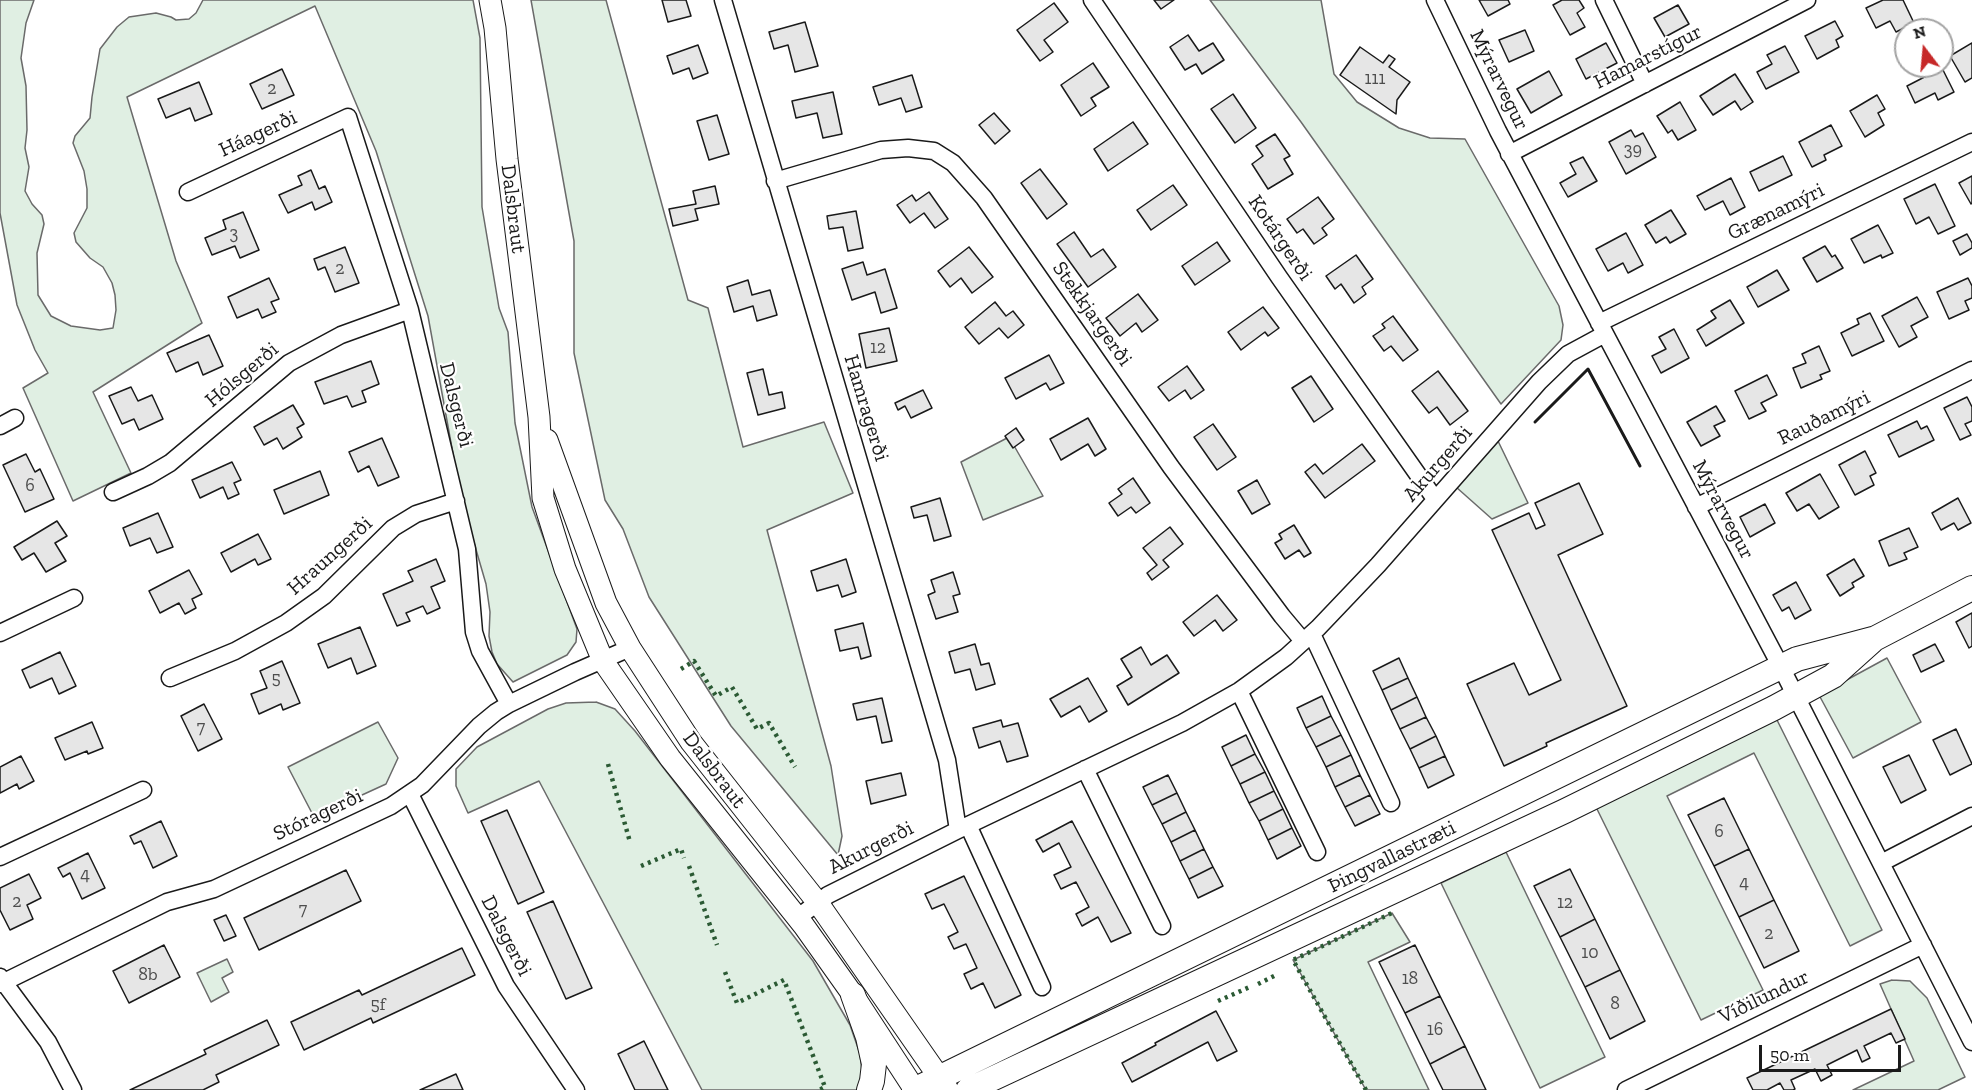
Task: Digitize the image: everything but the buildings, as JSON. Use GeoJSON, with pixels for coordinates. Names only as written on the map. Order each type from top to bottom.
{"type":"FeatureCollection","features":[{"type":"Feature","properties":{"kind":"main road","name":"Þingvallastræti"},"geometry":{"type":"LineString","coordinates":[[968,1090],[1565,811],[1796,696],[1833,675],[1876,638],[1972,588]]}},
{"type":"Feature","properties":{"kind":"main road","name":"Þingvallastræti"},"geometry":{"type":"LineString","coordinates":[[914,1090],[944,1084],[1797,658],[1876,638]]}},
{"type":"Feature","properties":{"kind":"main road"},"geometry":{"type":"LineString","coordinates":[[853,995],[868,1037],[874,1064],[873,1081],[869,1090]]}},
{"type":"Feature","properties":{"kind":"street","name":"Dalsbraut"},"geometry":{"type":"LineString","coordinates":[[490,0],[539,417],[543,498],[565,569],[603,661],[670,758],[797,918],[853,995],[914,1090]]}},
{"type":"Feature","properties":{"kind":"street","name":"Hamragerði"},"geometry":{"type":"LineString","coordinates":[[723,0],[947,760],[963,828]]}},
{"type":"Feature","properties":{"kind":"street","name":"Kotárgerði"},"geometry":{"type":"LineString","coordinates":[[1092,0],[1279,278],[1435,499]]}},
{"type":"Feature","properties":{"kind":"street","name":"Mýrarvegur"},"geometry":{"type":"LineString","coordinates":[[1435,0],[1509,154],[1781,667],[1972,1042]]}},
{"type":"Feature","properties":{"kind":"street"},"geometry":{"type":"LineString","coordinates":[[1604,0],[1645,84]]}},
{"type":"Feature","properties":{"kind":"street","name":"Hamarstígur"},"geometry":{"type":"LineString","coordinates":[[1509,154],[1645,84],[1782,6],[1807,0]]}},
{"type":"Feature","properties":{"kind":"street","name":"Háagerði"},"geometry":{"type":"LineString","coordinates":[[188,192],[348,117]]}},
{"type":"Feature","properties":{"kind":"street","name":"Dalsgerði"},"geometry":{"type":"LineString","coordinates":[[348,117],[410,310],[466,549],[474,632],[480,651],[509,704]]}},
{"type":"Feature","properties":{"kind":"street","name":"Grænamýri"},"geometry":{"type":"LineString","coordinates":[[1602,328],[1972,142]]}},
{"type":"Feature","properties":{"kind":"street","name":"Stekkjargerði"},"geometry":{"type":"LineString","coordinates":[[775,181],[881,150],[908,148],[934,151],[953,163],[984,198],[1171,467],[1282,616],[1308,637]]}},
{"type":"Feature","properties":{"kind":"street","name":"Hólsgerði"},"geometry":{"type":"LineString","coordinates":[[113,492],[170,464],[289,363],[341,334],[410,310]]}},
{"type":"Feature","properties":{"kind":"street","name":"Akurgerði"},"geometry":{"type":"LineString","coordinates":[[797,918],[828,895],[1182,723],[1239,691],[1308,637],[1378,565],[1539,382],[1568,354],[1602,328]]}},
{"type":"Feature","properties":{"kind":"street","name":"Rauðamýri"},"geometry":{"type":"LineString","coordinates":[[1696,507],[1972,370]]}},
{"type":"Feature","properties":{"kind":"street","name":"Dalsbraut"},"geometry":{"type":"LineString","coordinates":[[539,417],[606,603],[630,648],[691,742],[818,903],[944,1084]]}},
{"type":"Feature","properties":{"kind":"street"},"geometry":{"type":"LineString","coordinates":[[0,426],[15,418]]}},
{"type":"Feature","properties":{"kind":"street","name":"Hraungerði"},"geometry":{"type":"LineString","coordinates":[[170,678],[235,651],[286,623],[324,596],[393,528],[416,514],[456,501]]}},
{"type":"Feature","properties":{"kind":"street"},"geometry":{"type":"LineString","coordinates":[[0,633],[74,598]]}},
{"type":"Feature","properties":{"kind":"street"},"geometry":{"type":"LineString","coordinates":[[1308,637],[1391,803]]}},
{"type":"Feature","properties":{"kind":"street","name":"Stóragerði"},"geometry":{"type":"LineString","coordinates":[[1,981],[167,902],[214,889],[391,806],[410,794],[435,773],[479,726],[509,704],[630,648]]}},
{"type":"Feature","properties":{"kind":"street"},"geometry":{"type":"LineString","coordinates":[[1239,691],[1317,852]]}},
{"type":"Feature","properties":{"kind":"street"},"geometry":{"type":"LineString","coordinates":[[1085,769],[1162,926]]}},
{"type":"Feature","properties":{"kind":"street"},"geometry":{"type":"LineString","coordinates":[[0,857],[143,790]]}},
{"type":"Feature","properties":{"kind":"street","name":"Dalsgerði"},"geometry":{"type":"LineString","coordinates":[[410,794],[506,986],[576,1090]]}},
{"type":"Feature","properties":{"kind":"street"},"geometry":{"type":"LineString","coordinates":[[1881,863],[1972,816]]}},
{"type":"Feature","properties":{"kind":"street"},"geometry":{"type":"LineString","coordinates":[[963,828],[1042,987]]}},
{"type":"Feature","properties":{"kind":"street","name":"Víðilundur"},"geometry":{"type":"LineString","coordinates":[[1626,1090],[1923,945]]}},
{"type":"Feature","properties":{"kind":"street"},"geometry":{"type":"LineString","coordinates":[[1,981],[48,1042],[73,1090]]}},
{"type":"Feature","properties":{"kind":"green space"},"geometry":{"type":"Polygon","coordinates":[[[0,0],[34,0],[26,23],[21,58],[26,86],[25,148],[29,167],[25,191],[32,204],[42,215],[44,224],[37,253],[38,295],[51,316],[71,326],[100,330],[113,328],[116,310],[115,295],[112,283],[103,267],[90,258],[76,242],[74,233],[87,208],[87,189],[84,171],[73,143],[75,136],[90,118],[100,49],[117,27],[129,17],[156,13],[176,20],[189,19],[196,13],[203,0],[473,0],[480,38],[482,207],[499,308],[508,332],[515,423],[532,507],[577,629],[576,642],[567,655],[513,682],[497,664],[492,652],[486,584],[461,498],[428,316],[376,151],[315,6],[127,97],[176,261],[202,323],[93,392],[131,473],[73,501],[23,388],[48,373],[35,350],[17,305],[0,213],[0,0]]]}},
{"type":"Feature","properties":{"kind":"green space"},"geometry":{"type":"Polygon","coordinates":[[[531,0],[606,0],[688,300],[708,308],[743,447],[824,422],[853,493],[767,530],[831,766],[842,836],[838,855],[731,726],[649,597],[623,529],[605,500],[574,353],[574,241],[531,0]]]}},
{"type":"Feature","properties":{"kind":"green space"},"geometry":{"type":"Polygon","coordinates":[[[1210,0],[1321,0],[1334,74],[1357,102],[1399,128],[1430,138],[1465,139],[1559,306],[1563,325],[1561,340],[1501,404],[1301,122],[1210,0]]]}},
{"type":"Feature","properties":{"kind":"green space"},"geometry":{"type":"Polygon","coordinates":[[[1009,437],[1043,496],[983,520],[961,462],[1009,437]]]}},
{"type":"Feature","properties":{"kind":"green space"},"geometry":{"type":"Polygon","coordinates":[[[1498,441],[1528,503],[1492,519],[1456,487],[1498,441]]]}},
{"type":"Feature","properties":{"kind":"green space"},"geometry":{"type":"Polygon","coordinates":[[[1887,658],[1921,722],[1853,758],[1819,695],[1887,658]]]}},
{"type":"Feature","properties":{"kind":"green space"},"geometry":{"type":"Polygon","coordinates":[[[596,702],[615,709],[635,731],[813,961],[850,1025],[860,1054],[862,1071],[858,1090],[702,1090],[539,781],[468,813],[456,786],[456,769],[477,747],[548,709],[566,703],[596,702]]]}},
{"type":"Feature","properties":{"kind":"green space"},"geometry":{"type":"Polygon","coordinates":[[[1775,716],[1882,930],[1850,946],[1754,753],[1667,796],[1763,990],[1701,1020],[1595,805],[1775,716]]]}},
{"type":"Feature","properties":{"kind":"green space"},"geometry":{"type":"Polygon","coordinates":[[[378,722],[398,758],[386,784],[314,817],[288,767],[378,722]]]}},
{"type":"Feature","properties":{"kind":"green space"},"geometry":{"type":"Polygon","coordinates":[[[1506,852],[1605,1057],[1540,1088],[1441,883],[1506,852]]]}},
{"type":"Feature","properties":{"kind":"green space"},"geometry":{"type":"Polygon","coordinates":[[[1392,913],[1410,942],[1368,962],[1429,1090],[1366,1090],[1293,960],[1392,913]]]}},
{"type":"Feature","properties":{"kind":"green space"},"geometry":{"type":"Polygon","coordinates":[[[227,959],[233,972],[222,978],[229,992],[211,1002],[197,973],[227,959]]]}},
{"type":"Feature","properties":{"kind":"green space"},"geometry":{"type":"Polygon","coordinates":[[[1892,980],[1910,981],[1927,998],[1965,1077],[1938,1090],[1853,1090],[1914,1061],[1880,984],[1892,980]]]}},
{"type":"Feature","properties":{"kind":"hedge"},"geometry":{"type":"LineString","coordinates":[[681,669],[694,661],[716,696],[732,687],[757,729],[769,723],[795,767]]}},
{"type":"Feature","properties":{"kind":"hedge"},"geometry":{"type":"LineString","coordinates":[[608,764],[630,842]]}},
{"type":"Feature","properties":{"kind":"hedge"},"geometry":{"type":"LineString","coordinates":[[641,866],[681,849],[684,858]]}},
{"type":"Feature","properties":{"kind":"hedge"},"geometry":{"type":"LineString","coordinates":[[689,866],[717,945]]}},
{"type":"Feature","properties":{"kind":"hedge"},"geometry":{"type":"LineString","coordinates":[[1366,1090],[1293,960],[1392,913]]}},
{"type":"Feature","properties":{"kind":"hedge"},"geometry":{"type":"LineString","coordinates":[[725,972],[737,1003],[784,980],[825,1087],[819,1090]]}},
{"type":"Feature","properties":{"kind":"hedge"},"geometry":{"type":"LineString","coordinates":[[1258,984],[1276,975]]}},
{"type":"Feature","properties":{"kind":"hedge"},"geometry":{"type":"LineString","coordinates":[[1218,1001],[1252,986]]}},
{"type":"Feature","properties":{"kind":"wall"},"geometry":{"type":"LineString","coordinates":[[1535,422],[1588,369],[1640,466]]}}]}
